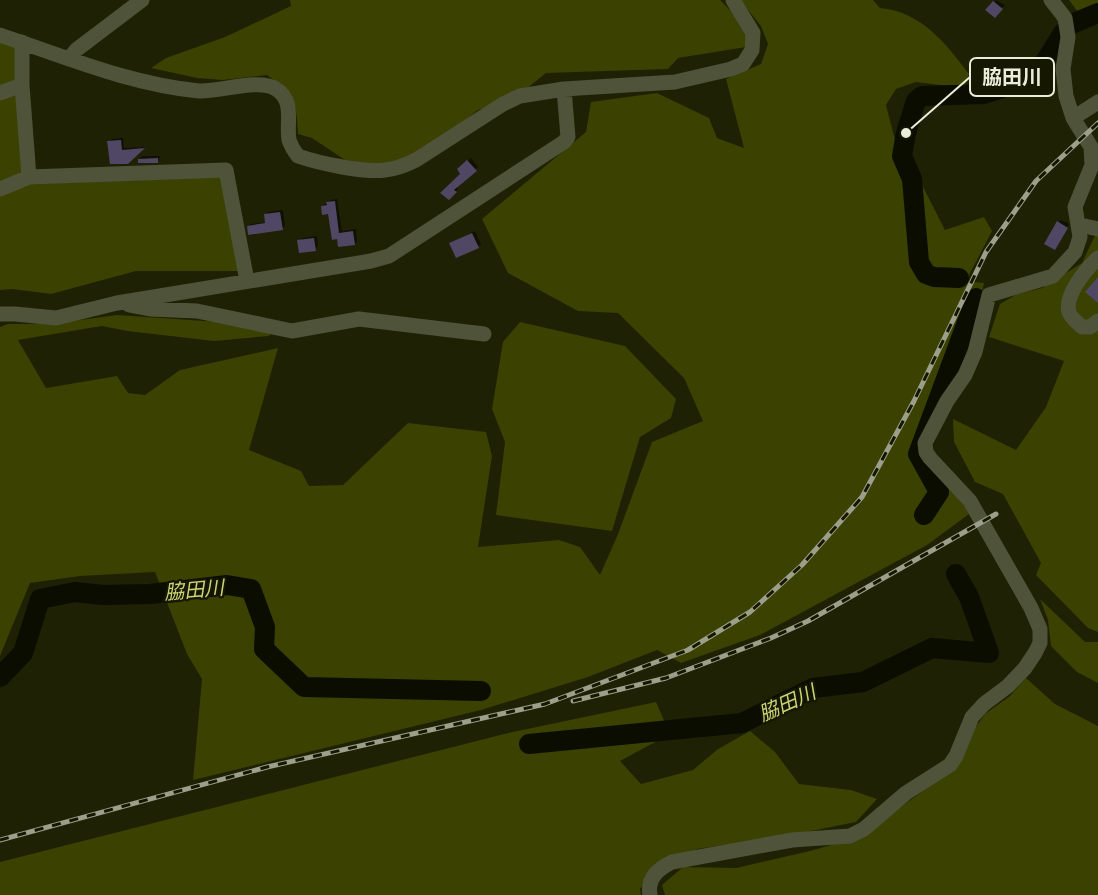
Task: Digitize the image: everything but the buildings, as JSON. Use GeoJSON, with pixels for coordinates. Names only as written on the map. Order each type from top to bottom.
{"type":"FeatureCollection","features":[{"type":"Feature","properties":{"kind":"street"},"geometry":{"type":"LineString","coordinates":[[69,59],[76,50],[142,0]]}},
{"type":"Feature","properties":{"kind":"street"},"geometry":{"type":"LineString","coordinates":[[0,35],[138,81],[201,91],[258,85],[276,88],[284,96],[289,108],[290,141],[298,156],[338,166],[384,171],[416,160],[502,104],[520,96],[564,89],[675,82],[731,69],[742,64],[752,50],[753,33],[734,0]]}},
{"type":"Feature","properties":{"kind":"street"},"geometry":{"type":"LineString","coordinates":[[650,895],[649,887],[652,877],[672,862],[792,840],[850,836],[864,828],[906,793],[950,765],[972,717],[1025,668],[1040,643],[1040,629],[1031,608],[970,501],[930,458],[926,452],[925,443],[972,360],[989,295],[1053,276],[1075,252],[1080,237],[1076,207],[1092,165],[1091,147],[1073,118],[1066,96],[1063,69],[1068,37],[1065,18],[1051,0]]}},
{"type":"Feature","properties":{"kind":"street"},"geometry":{"type":"LineString","coordinates":[[22,42],[22,85],[30,177]]}},
{"type":"Feature","properties":{"kind":"street"},"geometry":{"type":"LineString","coordinates":[[0,93],[22,85]]}},
{"type":"Feature","properties":{"kind":"street"},"geometry":{"type":"LineString","coordinates":[[0,314],[56,318],[117,303],[371,261],[389,256],[564,142],[567,137],[564,89]]}},
{"type":"Feature","properties":{"kind":"street"},"geometry":{"type":"LineString","coordinates":[[1073,118],[1098,102]]}},
{"type":"Feature","properties":{"kind":"street"},"geometry":{"type":"LineString","coordinates":[[0,189],[30,177],[226,170],[247,281]]}},
{"type":"Feature","properties":{"kind":"street"},"geometry":{"type":"LineString","coordinates":[[1080,225],[1098,229]]}},
{"type":"Feature","properties":{"kind":"street"},"geometry":{"type":"LineString","coordinates":[[1098,258],[1083,274],[1069,300],[1069,313],[1082,327],[1090,327],[1098,321]]}},
{"type":"Feature","properties":{"kind":"street"},"geometry":{"type":"LineString","coordinates":[[117,303],[150,309],[198,311],[292,331],[359,319],[484,334]]}},
{"type":"Feature","properties":{"kind":"green space"},"geometry":{"type":"Polygon","coordinates":[[[290,0],[720,0],[750,34],[746,47],[678,58],[668,69],[546,73],[515,98],[478,110],[439,141],[410,159],[379,166],[345,160],[312,138],[298,134],[295,106],[292,100],[283,88],[267,75],[223,80],[197,78],[151,68],[166,58],[225,37],[291,6],[290,0]]]}},
{"type":"Feature","properties":{"kind":"green space"},"geometry":{"type":"Polygon","coordinates":[[[740,0],[873,0],[880,8],[908,15],[931,30],[969,74],[964,88],[916,82],[896,89],[886,105],[896,144],[916,173],[945,230],[984,217],[992,231],[966,281],[984,283],[971,342],[926,440],[969,514],[927,545],[760,635],[681,663],[657,650],[588,677],[481,710],[193,780],[202,679],[187,654],[155,572],[80,576],[30,583],[0,656],[0,327],[8,324],[50,324],[117,315],[277,326],[269,336],[214,341],[102,326],[18,340],[46,388],[117,376],[128,393],[145,395],[180,370],[278,348],[249,450],[301,471],[309,486],[343,485],[408,423],[486,432],[492,456],[478,547],[559,540],[580,547],[600,575],[618,534],[652,442],[703,421],[684,378],[618,313],[578,311],[508,273],[482,219],[586,132],[591,102],[657,93],[709,118],[717,138],[744,148],[726,79],[761,64],[768,44],[761,26],[740,0]]]}},
{"type":"Feature","properties":{"kind":"green space"},"geometry":{"type":"Polygon","coordinates":[[[1069,0],[1098,0],[1098,12],[1078,12],[1069,0]]]}},
{"type":"Feature","properties":{"kind":"green space"},"geometry":{"type":"Polygon","coordinates":[[[0,40],[16,46],[25,184],[225,177],[242,271],[136,271],[51,294],[12,289],[0,290],[0,40]]]}},
{"type":"Feature","properties":{"kind":"green space"},"geometry":{"type":"Polygon","coordinates":[[[1098,229],[1098,632],[1088,628],[1036,575],[1041,563],[1003,494],[975,482],[954,442],[953,419],[1016,450],[1046,407],[1064,361],[989,337],[1000,304],[1017,294],[1042,288],[1082,263],[1098,229]]]}},
{"type":"Feature","properties":{"kind":"green space"},"geometry":{"type":"Polygon","coordinates":[[[520,322],[625,346],[676,399],[671,418],[640,437],[612,531],[496,515],[505,442],[492,409],[503,342],[520,322]]]}},
{"type":"Feature","properties":{"kind":"green space"},"geometry":{"type":"Polygon","coordinates":[[[1040,599],[1085,642],[1098,642],[1098,683],[1077,672],[1051,646],[1048,620],[1040,599]]]}},
{"type":"Feature","properties":{"kind":"green space"},"geometry":{"type":"Polygon","coordinates":[[[1026,678],[1055,704],[1098,726],[1098,895],[665,895],[662,885],[683,867],[736,868],[859,837],[937,781],[985,714],[1010,696],[1026,678]]]}},
{"type":"Feature","properties":{"kind":"green space"},"geometry":{"type":"Polygon","coordinates":[[[656,702],[670,734],[620,761],[641,784],[693,770],[718,749],[750,731],[775,752],[799,784],[851,790],[877,799],[856,822],[786,836],[697,849],[659,866],[640,889],[641,895],[0,895],[0,862],[508,733],[656,702]]]}},
{"type":"Feature","properties":{"kind":"waterway","name":"脇田川"},"geometry":{"type":"LineString","coordinates":[[1074,23],[1098,13]]}},
{"type":"Feature","properties":{"kind":"waterway","name":"脇田川"},"geometry":{"type":"LineString","coordinates":[[959,278],[934,277],[926,274],[919,262],[912,179],[902,156],[916,101],[922,96],[984,94],[1026,80],[1038,73],[1063,33]]}},
{"type":"Feature","properties":{"kind":"waterway","name":"脇田川"},"geometry":{"type":"LineString","coordinates":[[924,515],[939,492],[918,454],[976,298]]}},
{"type":"Feature","properties":{"kind":"waterway","name":"脇田川"},"geometry":{"type":"LineString","coordinates":[[529,744],[742,723],[813,688],[863,682],[932,648],[989,653],[969,597],[956,574]]}},
{"type":"Feature","properties":{"kind":"waterway","name":"脇田川"},"geometry":{"type":"LineString","coordinates":[[0,677],[23,653],[40,599],[75,592],[103,595],[150,594],[227,585],[251,589],[265,627],[264,649],[304,687],[481,691]]}},
{"type":"Feature","properties":{"kind":"railway"},"geometry":{"type":"LineString","coordinates":[[0,840],[267,767],[545,704],[688,650],[750,612],[802,565],[862,497],[914,401],[986,252],[1036,181],[1098,123]]}},
{"type":"Feature","properties":{"kind":"railway"},"geometry":{"type":"LineString","coordinates":[[573,701],[666,678],[771,638],[808,621],[996,514]]}},
{"type":"Feature","properties":{"kind":"place","name":"脇田川"},"geometry":{"type":"Point","coordinates":[906,133]}}]}
